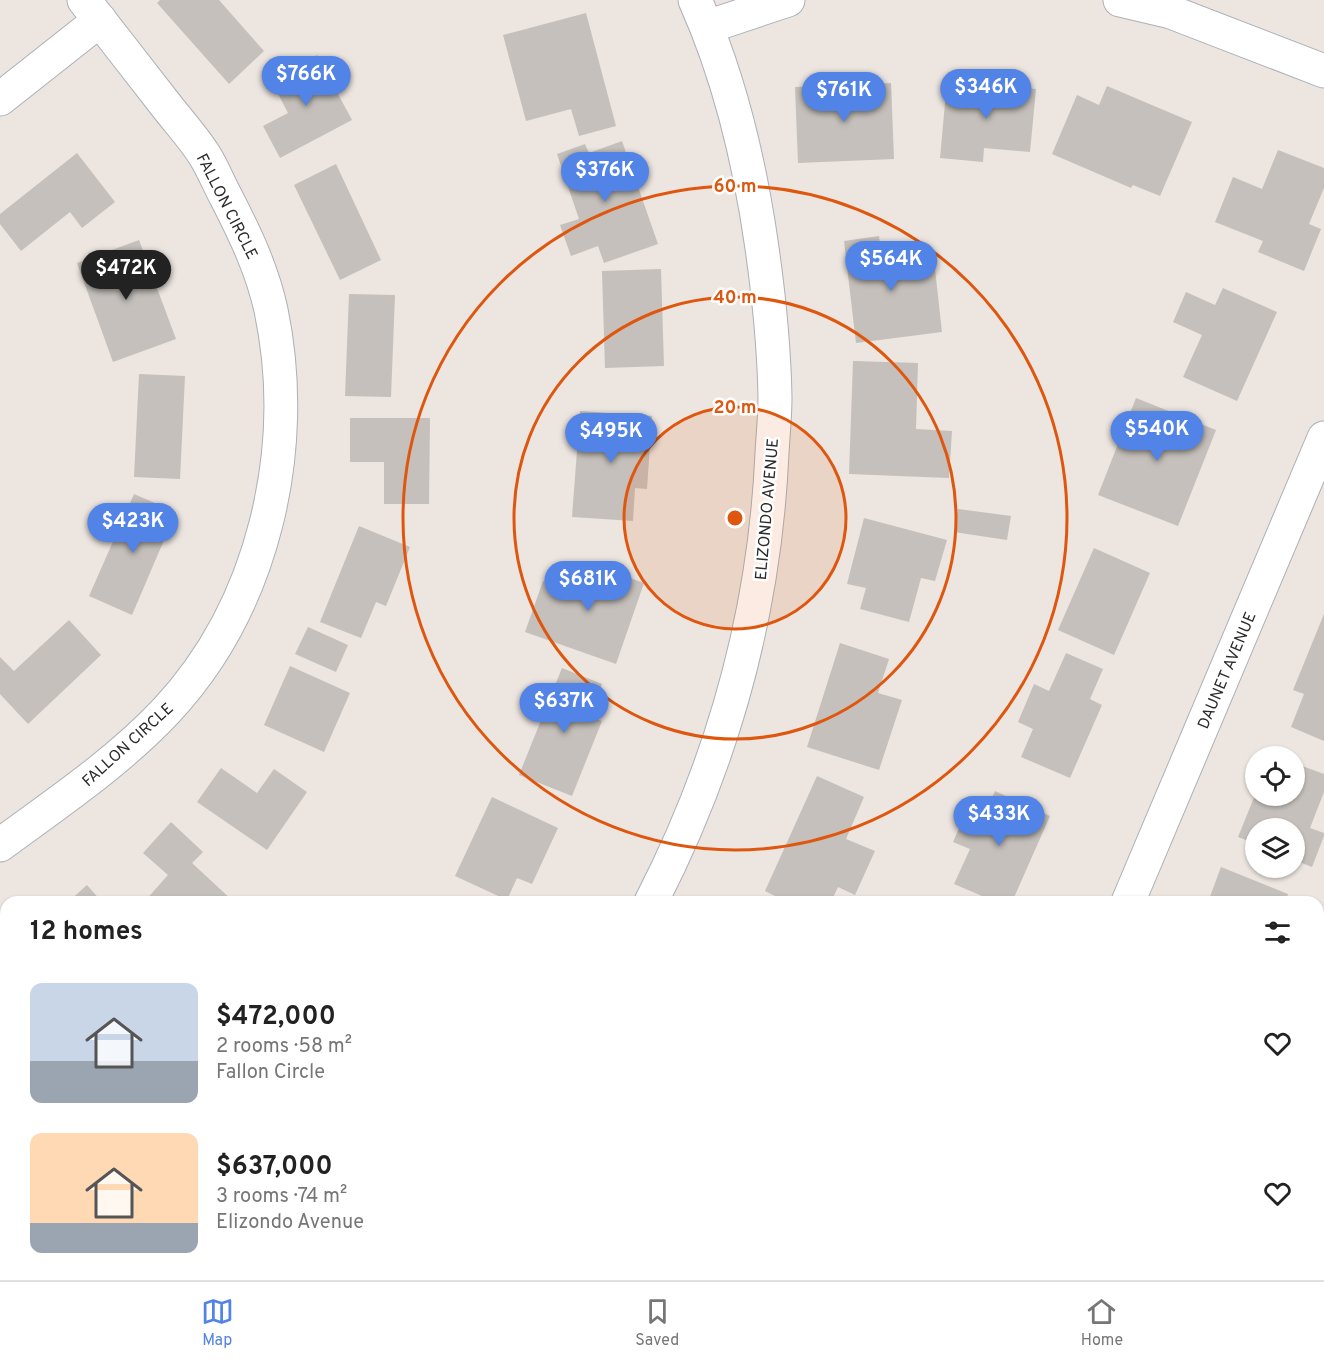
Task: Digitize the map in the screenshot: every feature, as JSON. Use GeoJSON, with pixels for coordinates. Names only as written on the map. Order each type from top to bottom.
{"type":"FeatureCollection","features":[{"type":"Feature","properties":{"kind":"street"},"geometry":{"type":"LineString","coordinates":[[701,13],[788,0]]}},
{"type":"Feature","properties":{"kind":"street"},"geometry":{"type":"LineString","coordinates":[[1120,0],[1171,12],[1324,71]]}},
{"type":"Feature","properties":{"kind":"street"},"geometry":{"type":"LineString","coordinates":[[0,99],[92,10]]}},
{"type":"Feature","properties":{"kind":"street","name":"FALLON CIRCLE"},"geometry":{"type":"LineString","coordinates":[[0,845],[102,771],[166,711],[202,665],[235,610],[258,554],[272,502],[280,443],[280,376],[271,309],[254,252],[205,155],[92,10]]}},
{"type":"Feature","properties":{"kind":"street","name":"ELIZONDO AVENUE"},"geometry":{"type":"LineString","coordinates":[[654,896],[678,849],[712,765],[739,678],[758,589],[770,499],[775,398],[770,303],[753,190],[734,110],[701,13]]}},
{"type":"Feature","properties":{"kind":"street","name":"DAUNET AVENUE"},"geometry":{"type":"LineString","coordinates":[[1131,896],[1324,438]]}},
{"type":"Feature","properties":{"kind":"building"},"geometry":{"type":"Polygon","coordinates":[[[160,0],[219,0],[264,51],[229,84],[157,3],[160,0]]]}},
{"type":"Feature","properties":{"kind":"building"},"geometry":{"type":"Polygon","coordinates":[[[586,13],[616,126],[579,136],[571,109],[526,121],[503,35],[586,13]]]}},
{"type":"Feature","properties":{"kind":"building"},"geometry":{"type":"Polygon","coordinates":[[[317,55],[352,120],[280,158],[263,126],[288,113],[271,80],[317,55]]]}},
{"type":"Feature","properties":{"kind":"building"},"geometry":{"type":"Polygon","coordinates":[[[947,81],[1036,89],[1030,152],[984,148],[983,162],[940,158],[947,81]]]}},
{"type":"Feature","properties":{"kind":"building"},"geometry":{"type":"Polygon","coordinates":[[[891,83],[894,159],[798,163],[795,87],[891,83]]]}},
{"type":"Feature","properties":{"kind":"building"},"geometry":{"type":"Polygon","coordinates":[[[1107,86],[1192,122],[1160,196],[1133,185],[1131,188],[1052,154],[1077,95],[1099,105],[1107,86]]]}},
{"type":"Feature","properties":{"kind":"building"},"geometry":{"type":"Polygon","coordinates":[[[622,141],[658,244],[604,263],[598,246],[571,256],[560,225],[579,219],[557,154],[585,144],[589,153],[622,141]]]}},
{"type":"Feature","properties":{"kind":"building"},"geometry":{"type":"Polygon","coordinates":[[[1278,150],[1324,168],[1324,188],[1309,224],[1321,229],[1304,271],[1258,252],[1263,241],[1215,222],[1233,177],[1262,189],[1278,150]]]}},
{"type":"Feature","properties":{"kind":"building"},"geometry":{"type":"Polygon","coordinates":[[[77,153],[115,202],[82,228],[70,212],[21,251],[0,224],[0,214],[77,153]]]}},
{"type":"Feature","properties":{"kind":"building"},"geometry":{"type":"Polygon","coordinates":[[[336,164],[381,260],[340,280],[294,185],[336,164]]]}},
{"type":"Feature","properties":{"kind":"building"},"geometry":{"type":"Polygon","coordinates":[[[879,236],[882,257],[933,251],[942,332],[856,343],[844,241],[879,236]]]}},
{"type":"Feature","properties":{"kind":"building"},"geometry":{"type":"Polygon","coordinates":[[[139,240],[176,339],[113,362],[77,263],[139,240]]]}},
{"type":"Feature","properties":{"kind":"building"},"geometry":{"type":"Polygon","coordinates":[[[661,269],[664,366],[605,368],[602,271],[661,269]]]}},
{"type":"Feature","properties":{"kind":"building"},"geometry":{"type":"Polygon","coordinates":[[[1223,288],[1277,312],[1237,401],[1183,377],[1202,335],[1173,322],[1186,292],[1215,305],[1223,288]]]}},
{"type":"Feature","properties":{"kind":"building"},"geometry":{"type":"Polygon","coordinates":[[[349,294],[395,295],[391,397],[345,396],[349,294]]]}},
{"type":"Feature","properties":{"kind":"building"},"geometry":{"type":"Polygon","coordinates":[[[853,361],[918,363],[916,429],[952,431],[949,478],[849,474],[853,361]]]}},
{"type":"Feature","properties":{"kind":"building"},"geometry":{"type":"Polygon","coordinates":[[[139,374],[185,376],[180,479],[134,477],[139,374]]]}},
{"type":"Feature","properties":{"kind":"building"},"geometry":{"type":"Polygon","coordinates":[[[1136,398],[1216,430],[1178,526],[1098,495],[1136,398]]]}},
{"type":"Feature","properties":{"kind":"building"},"geometry":{"type":"Polygon","coordinates":[[[580,411],[652,416],[647,489],[635,488],[633,521],[572,517],[580,411]]]}},
{"type":"Feature","properties":{"kind":"building"},"geometry":{"type":"Polygon","coordinates":[[[350,418],[430,418],[429,504],[384,504],[384,462],[350,462],[350,418]]]}},
{"type":"Feature","properties":{"kind":"building"},"geometry":{"type":"Polygon","coordinates":[[[134,494],[176,512],[132,615],[89,596],[134,494]]]}},
{"type":"Feature","properties":{"kind":"building"},"geometry":{"type":"Polygon","coordinates":[[[958,509],[1011,516],[1007,540],[954,532],[958,509]]]}},
{"type":"Feature","properties":{"kind":"building"},"geometry":{"type":"Polygon","coordinates":[[[864,518],[947,540],[935,581],[921,578],[909,622],[860,609],[866,588],[847,584],[864,518]]]}},
{"type":"Feature","properties":{"kind":"building"},"geometry":{"type":"Polygon","coordinates":[[[359,526],[410,547],[386,606],[376,602],[361,638],[320,622],[359,526]]]}},
{"type":"Feature","properties":{"kind":"building"},"geometry":{"type":"Polygon","coordinates":[[[1094,548],[1150,573],[1114,655],[1058,630],[1094,548]]]}},
{"type":"Feature","properties":{"kind":"building"},"geometry":{"type":"Polygon","coordinates":[[[583,561],[644,583],[616,664],[525,632],[543,581],[573,591],[583,561]]]}},
{"type":"Feature","properties":{"kind":"building"},"geometry":{"type":"Polygon","coordinates":[[[1324,614],[1324,741],[1291,727],[1304,694],[1293,690],[1324,614]]]}},
{"type":"Feature","properties":{"kind":"building"},"geometry":{"type":"Polygon","coordinates":[[[69,620],[101,655],[28,724],[0,694],[0,657],[14,671],[69,620]]]}},
{"type":"Feature","properties":{"kind":"building"},"geometry":{"type":"Polygon","coordinates":[[[308,627],[348,645],[336,672],[295,654],[308,627]]]}},
{"type":"Feature","properties":{"kind":"building"},"geometry":{"type":"Polygon","coordinates":[[[840,643],[889,659],[878,693],[902,700],[879,770],[807,747],[840,643]]]}},
{"type":"Feature","properties":{"kind":"building"},"geometry":{"type":"Polygon","coordinates":[[[1066,653],[1103,669],[1090,699],[1102,705],[1070,778],[1021,757],[1033,729],[1018,722],[1034,684],[1049,691],[1066,653]]]}},
{"type":"Feature","properties":{"kind":"building"},"geometry":{"type":"Polygon","coordinates":[[[290,666],[350,693],[324,752],[264,725],[290,666]]]}},
{"type":"Feature","properties":{"kind":"building"},"geometry":{"type":"Polygon","coordinates":[[[562,668],[602,684],[589,716],[602,721],[572,796],[519,775],[562,668]]]}},
{"type":"Feature","properties":{"kind":"building"},"geometry":{"type":"Polygon","coordinates":[[[1305,767],[1324,774],[1324,792],[1310,828],[1324,833],[1324,836],[1312,867],[1305,864],[1305,818],[1246,818],[1251,806],[1305,806],[1305,767]]]}},
{"type":"Feature","properties":{"kind":"building"},"geometry":{"type":"Polygon","coordinates":[[[221,768],[257,793],[274,769],[307,792],[267,850],[197,802],[221,768]]]}},
{"type":"Feature","properties":{"kind":"building"},"geometry":{"type":"Polygon","coordinates":[[[817,776],[864,797],[846,839],[875,851],[855,895],[838,887],[834,896],[775,896],[765,891],[817,776]]]}},
{"type":"Feature","properties":{"kind":"building"},"geometry":{"type":"Polygon","coordinates":[[[995,791],[1050,816],[1015,896],[982,896],[954,884],[970,849],[953,842],[968,808],[984,815],[995,791]]]}},
{"type":"Feature","properties":{"kind":"building"},"geometry":{"type":"Polygon","coordinates":[[[492,797],[558,828],[532,884],[517,878],[509,896],[498,896],[455,876],[492,797]]]}},
{"type":"Feature","properties":{"kind":"building"},"geometry":{"type":"Polygon","coordinates":[[[1245,820],[1245,840],[1238,837],[1245,820]]]}},
{"type":"Feature","properties":{"kind":"building"},"geometry":{"type":"Polygon","coordinates":[[[171,822],[203,852],[192,863],[228,896],[149,896],[168,875],[143,853],[171,822]]]}},
{"type":"Feature","properties":{"kind":"building"},"geometry":{"type":"Polygon","coordinates":[[[1221,867],[1288,894],[1287,896],[1210,896],[1221,867]]]}},
{"type":"Feature","properties":{"kind":"building"},"geometry":{"type":"Polygon","coordinates":[[[87,885],[97,896],[75,896],[87,885]]]}}]}
